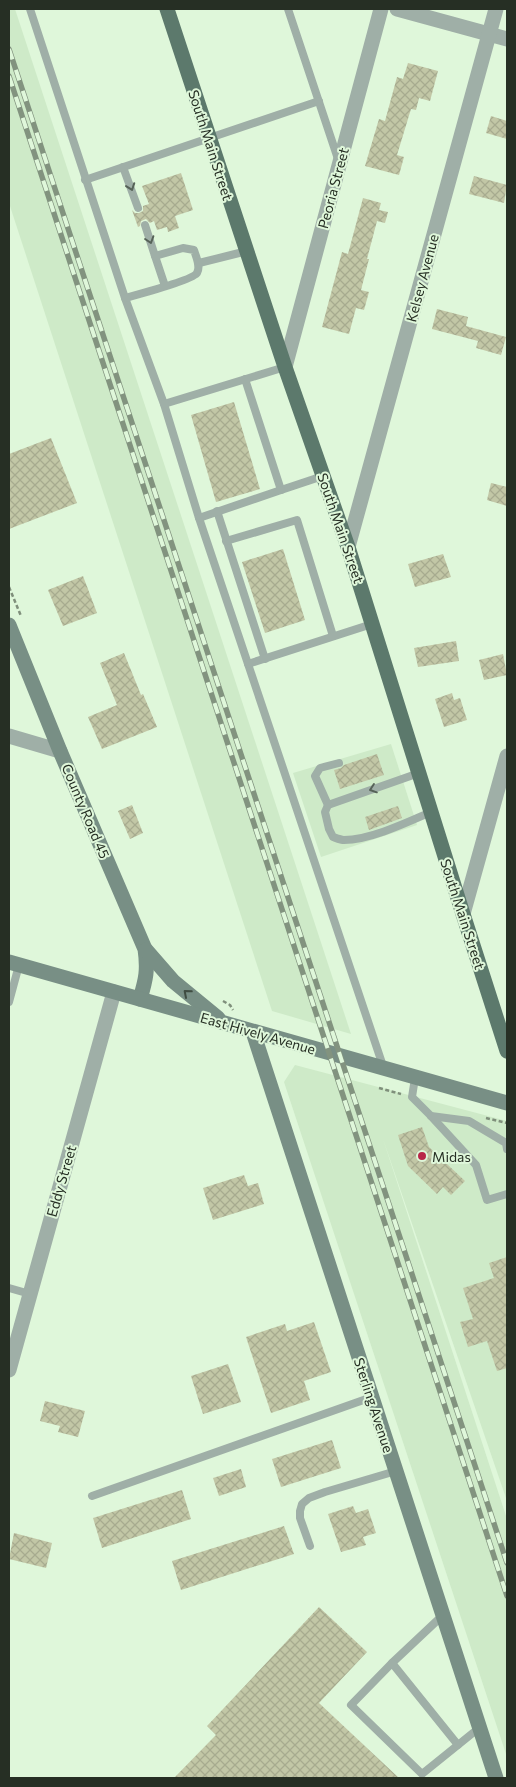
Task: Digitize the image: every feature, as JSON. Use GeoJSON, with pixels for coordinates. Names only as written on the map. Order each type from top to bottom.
{"type":"FeatureCollection","features":[{"type":"Feature","properties":{"kind":"main road","name":"South Main Street"},"geometry":{"type":"LineString","coordinates":[[167,9],[285,367],[348,547],[507,1050]]}},
{"type":"Feature","properties":{"kind":"street","name":"Peoria Street"},"geometry":{"type":"LineString","coordinates":[[285,367],[382,9]]}},
{"type":"Feature","properties":{"kind":"street"},"geometry":{"type":"LineString","coordinates":[[397,9],[507,39]]}},
{"type":"Feature","properties":{"kind":"street","name":"Kelsey Avenue"},"geometry":{"type":"LineString","coordinates":[[348,547],[496,9]]}},
{"type":"Feature","properties":{"kind":"street","name":"County Road 45"},"geometry":{"type":"LineString","coordinates":[[16,624],[60,751],[145,949],[148,966],[140,999]]}},
{"type":"Feature","properties":{"kind":"street"},"geometry":{"type":"LineString","coordinates":[[9,736],[60,751]]}},
{"type":"Feature","properties":{"kind":"street"},"geometry":{"type":"LineString","coordinates":[[463,914],[505,775],[507,756]]}},
{"type":"Feature","properties":{"kind":"street"},"geometry":{"type":"LineString","coordinates":[[145,949],[172,980],[224,1024]]}},
{"type":"Feature","properties":{"kind":"street","name":"East Hively Avenue"},"geometry":{"type":"LineString","coordinates":[[14,963],[507,1103]]}},
{"type":"Feature","properties":{"kind":"street","name":"Eddy Street"},"geometry":{"type":"LineString","coordinates":[[9,1370],[114,992]]}},
{"type":"Feature","properties":{"kind":"street","name":"Sterling Avenue"},"geometry":{"type":"LineString","coordinates":[[253,1032],[496,1778]]}},
{"type":"Feature","properties":{"kind":"lane"},"geometry":{"type":"LineString","coordinates":[[30,9],[85,180],[125,298],[164,404],[199,518],[384,1069]]}},
{"type":"Feature","properties":{"kind":"lane"},"geometry":{"type":"LineString","coordinates":[[288,9],[340,164]]}},
{"type":"Feature","properties":{"kind":"lane"},"geometry":{"type":"LineString","coordinates":[[85,180],[318,101]]}},
{"type":"Feature","properties":{"kind":"lane"},"geometry":{"type":"LineString","coordinates":[[123,166],[138,208]]}},
{"type":"Feature","properties":{"kind":"lane"},"geometry":{"type":"LineString","coordinates":[[145,225],[165,286]]}},
{"type":"Feature","properties":{"kind":"lane"},"geometry":{"type":"LineString","coordinates":[[125,298],[194,276],[198,271],[194,250],[190,248],[183,248],[155,256]]}},
{"type":"Feature","properties":{"kind":"lane"},"geometry":{"type":"LineString","coordinates":[[198,263],[247,251]]}},
{"type":"Feature","properties":{"kind":"lane"},"geometry":{"type":"LineString","coordinates":[[164,404],[285,367]]}},
{"type":"Feature","properties":{"kind":"lane"},"geometry":{"type":"LineString","coordinates":[[245,379],[281,490]]}},
{"type":"Feature","properties":{"kind":"lane"},"geometry":{"type":"LineString","coordinates":[[199,518],[323,476]]}},
{"type":"Feature","properties":{"kind":"lane"},"geometry":{"type":"LineString","coordinates":[[217,511],[265,659]]}},
{"type":"Feature","properties":{"kind":"lane"},"geometry":{"type":"LineString","coordinates":[[226,541],[297,520],[333,636]]}},
{"type":"Feature","properties":{"kind":"lane"},"geometry":{"type":"LineString","coordinates":[[248,664],[372,624]]}},
{"type":"Feature","properties":{"kind":"lane"},"geometry":{"type":"LineString","coordinates":[[339,763],[320,768],[315,776],[328,805],[325,812],[329,829],[333,836],[343,840],[366,836],[431,812]]}},
{"type":"Feature","properties":{"kind":"lane"},"geometry":{"type":"LineString","coordinates":[[328,805],[419,773]]}},
{"type":"Feature","properties":{"kind":"lane"},"geometry":{"type":"LineString","coordinates":[[9,1002],[14,963]]}},
{"type":"Feature","properties":{"kind":"lane"},"geometry":{"type":"LineString","coordinates":[[415,1078],[412,1097],[432,1116],[476,1166],[487,1200],[507,1194]]}},
{"type":"Feature","properties":{"kind":"lane"},"geometry":{"type":"LineString","coordinates":[[432,1116],[469,1121],[506,1143],[507,1149]]}},
{"type":"Feature","properties":{"kind":"lane"},"geometry":{"type":"LineString","coordinates":[[9,1288],[30,1294]]}},
{"type":"Feature","properties":{"kind":"lane"},"geometry":{"type":"LineString","coordinates":[[92,1496],[372,1397]]}},
{"type":"Feature","properties":{"kind":"lane"},"geometry":{"type":"LineString","coordinates":[[310,1546],[300,1518],[302,1504],[309,1498],[325,1492],[396,1471]]}},
{"type":"Feature","properties":{"kind":"lane"},"geometry":{"type":"LineString","coordinates":[[442,1616],[392,1663],[351,1706],[422,1774],[479,1728]]}},
{"type":"Feature","properties":{"kind":"lane"},"geometry":{"type":"LineString","coordinates":[[392,1663],[458,1745]]}},
{"type":"Feature","properties":{"kind":"path"},"geometry":{"type":"LineString","coordinates":[[9,587],[16,624]]}},
{"type":"Feature","properties":{"kind":"path"},"geometry":{"type":"LineString","coordinates":[[215,998],[230,1005],[234,1012]]}},
{"type":"Feature","properties":{"kind":"shaded area"},"geometry":{"type":"Polygon","coordinates":[[[9,9],[15,9],[351,1034],[272,1011],[9,203],[9,9]]]}},
{"type":"Feature","properties":{"kind":"shaded area"},"geometry":{"type":"Polygon","coordinates":[[[391,744],[417,825],[321,857],[293,773],[391,744]]]}},
{"type":"Feature","properties":{"kind":"shaded area"},"geometry":{"type":"Polygon","coordinates":[[[295,1065],[507,1121],[507,1501],[383,1139],[507,1519],[507,1757],[284,1082],[295,1065]]]}},
{"type":"Feature","properties":{"kind":"building"},"geometry":{"type":"Polygon","coordinates":[[[408,63],[438,71],[430,101],[419,98],[416,110],[411,109],[397,155],[404,157],[399,175],[365,166],[379,119],[385,121],[397,77],[403,79],[408,63]]]}},
{"type":"Feature","properties":{"kind":"building"},"geometry":{"type":"Polygon","coordinates":[[[491,116],[507,121],[507,139],[486,133],[491,116]]]}},
{"type":"Feature","properties":{"kind":"building"},"geometry":{"type":"Polygon","coordinates":[[[181,173],[193,210],[175,216],[179,228],[168,232],[167,227],[157,230],[154,221],[150,223],[146,219],[141,221],[138,227],[132,210],[135,213],[139,213],[143,211],[143,206],[149,204],[142,186],[181,173]]]}},
{"type":"Feature","properties":{"kind":"building"},"geometry":{"type":"Polygon","coordinates":[[[474,176],[507,185],[504,203],[469,194],[474,176]]]}},
{"type":"Feature","properties":{"kind":"building"},"geometry":{"type":"Polygon","coordinates":[[[363,198],[381,203],[379,210],[388,212],[385,223],[377,221],[361,290],[369,292],[364,310],[356,308],[349,334],[322,327],[342,252],[348,254],[363,198]]]}},
{"type":"Feature","properties":{"kind":"building"},"geometry":{"type":"Polygon","coordinates":[[[437,309],[468,317],[466,326],[506,337],[501,355],[476,348],[478,341],[432,329],[437,309]]]}},
{"type":"Feature","properties":{"kind":"building"},"geometry":{"type":"Polygon","coordinates":[[[234,402],[260,489],[216,502],[191,415],[234,402]]]}},
{"type":"Feature","properties":{"kind":"building"},"geometry":{"type":"Polygon","coordinates":[[[51,438],[77,503],[9,529],[9,454],[51,438]]]}},
{"type":"Feature","properties":{"kind":"building"},"geometry":{"type":"Polygon","coordinates":[[[491,483],[507,487],[507,506],[487,500],[491,483]]]}},
{"type":"Feature","properties":{"kind":"building"},"geometry":{"type":"Polygon","coordinates":[[[283,549],[305,620],[265,633],[242,562],[283,549]]]}},
{"type":"Feature","properties":{"kind":"building"},"geometry":{"type":"Polygon","coordinates":[[[443,554],[451,577],[415,587],[408,564],[443,554]]]}},
{"type":"Feature","properties":{"kind":"building"},"geometry":{"type":"Polygon","coordinates":[[[83,576],[97,613],[63,626],[48,590],[83,576]]]}},
{"type":"Feature","properties":{"kind":"building"},"geometry":{"type":"Polygon","coordinates":[[[456,641],[459,661],[418,667],[414,648],[456,641]]]}},
{"type":"Feature","properties":{"kind":"building"},"geometry":{"type":"Polygon","coordinates":[[[124,653],[141,695],[143,694],[157,727],[102,749],[88,717],[117,705],[100,663],[124,653]]]}},
{"type":"Feature","properties":{"kind":"building"},"geometry":{"type":"Polygon","coordinates":[[[503,654],[507,675],[484,680],[479,660],[503,654]]]}},
{"type":"Feature","properties":{"kind":"building"},"geometry":{"type":"Polygon","coordinates":[[[452,693],[454,700],[460,698],[467,720],[444,727],[435,699],[452,693]]]}},
{"type":"Feature","properties":{"kind":"building"},"geometry":{"type":"Polygon","coordinates":[[[377,754],[384,775],[340,789],[334,770],[377,754]]]}},
{"type":"Feature","properties":{"kind":"building"},"geometry":{"type":"Polygon","coordinates":[[[132,805],[143,833],[130,839],[118,811],[132,805]]]}},
{"type":"Feature","properties":{"kind":"building"},"geometry":{"type":"Polygon","coordinates":[[[398,806],[402,818],[369,830],[365,817],[398,806]]]}},
{"type":"Feature","properties":{"kind":"building","name":"Midas"},"geometry":{"type":"Polygon","coordinates":[[[422,1127],[429,1147],[465,1181],[451,1195],[443,1187],[437,1194],[408,1166],[398,1135],[422,1127]]]}},
{"type":"Feature","properties":{"kind":"building"},"geometry":{"type":"Polygon","coordinates":[[[244,1175],[248,1186],[258,1183],[264,1204],[213,1220],[203,1188],[244,1175]]]}},
{"type":"Feature","properties":{"kind":"building"},"geometry":{"type":"Polygon","coordinates":[[[507,1257],[507,1368],[497,1371],[487,1341],[468,1347],[460,1322],[473,1319],[463,1288],[494,1278],[489,1263],[507,1257]]]}},
{"type":"Feature","properties":{"kind":"building"},"geometry":{"type":"Polygon","coordinates":[[[314,1322],[331,1372],[304,1381],[310,1400],[271,1413],[246,1337],[285,1324],[287,1331],[314,1322]]]}},
{"type":"Feature","properties":{"kind":"building"},"geometry":{"type":"Polygon","coordinates":[[[228,1364],[241,1402],[203,1414],[191,1376],[228,1364]]]}},
{"type":"Feature","properties":{"kind":"building"},"geometry":{"type":"Polygon","coordinates":[[[45,1401],[85,1411],[78,1437],[58,1432],[60,1426],[40,1421],[45,1401]]]}},
{"type":"Feature","properties":{"kind":"building"},"geometry":{"type":"Polygon","coordinates":[[[332,1440],[341,1468],[281,1487],[272,1459],[332,1440]]]}},
{"type":"Feature","properties":{"kind":"building"},"geometry":{"type":"Polygon","coordinates":[[[241,1469],[246,1487],[219,1496],[213,1478],[241,1469]]]}},
{"type":"Feature","properties":{"kind":"building"},"geometry":{"type":"Polygon","coordinates":[[[182,1490],[191,1519],[102,1548],[93,1518],[182,1490]]]}},
{"type":"Feature","properties":{"kind":"building"},"geometry":{"type":"Polygon","coordinates":[[[353,1506],[356,1513],[368,1509],[376,1533],[363,1537],[366,1545],[341,1552],[328,1514],[353,1506]]]}},
{"type":"Feature","properties":{"kind":"building"},"geometry":{"type":"Polygon","coordinates":[[[284,1526],[294,1554],[181,1590],[172,1561],[284,1526]]]}},
{"type":"Feature","properties":{"kind":"building"},"geometry":{"type":"Polygon","coordinates":[[[14,1533],[52,1543],[46,1568],[9,1559],[14,1533]]]}},
{"type":"Feature","properties":{"kind":"building"},"geometry":{"type":"Polygon","coordinates":[[[319,1607],[367,1652],[319,1703],[399,1778],[174,1778],[216,1735],[207,1726],[319,1607]]]}},
{"type":"Feature","properties":{"kind":"railway"},"geometry":{"type":"LineString","coordinates":[[9,49],[507,1563]]}},
{"type":"Feature","properties":{"kind":"railway"},"geometry":{"type":"LineString","coordinates":[[9,76],[507,1596]]}},
{"type":"Feature","properties":{"kind":"place","name":"Midas"},"geometry":{"type":"Point","coordinates":[422,1156]}}]}
